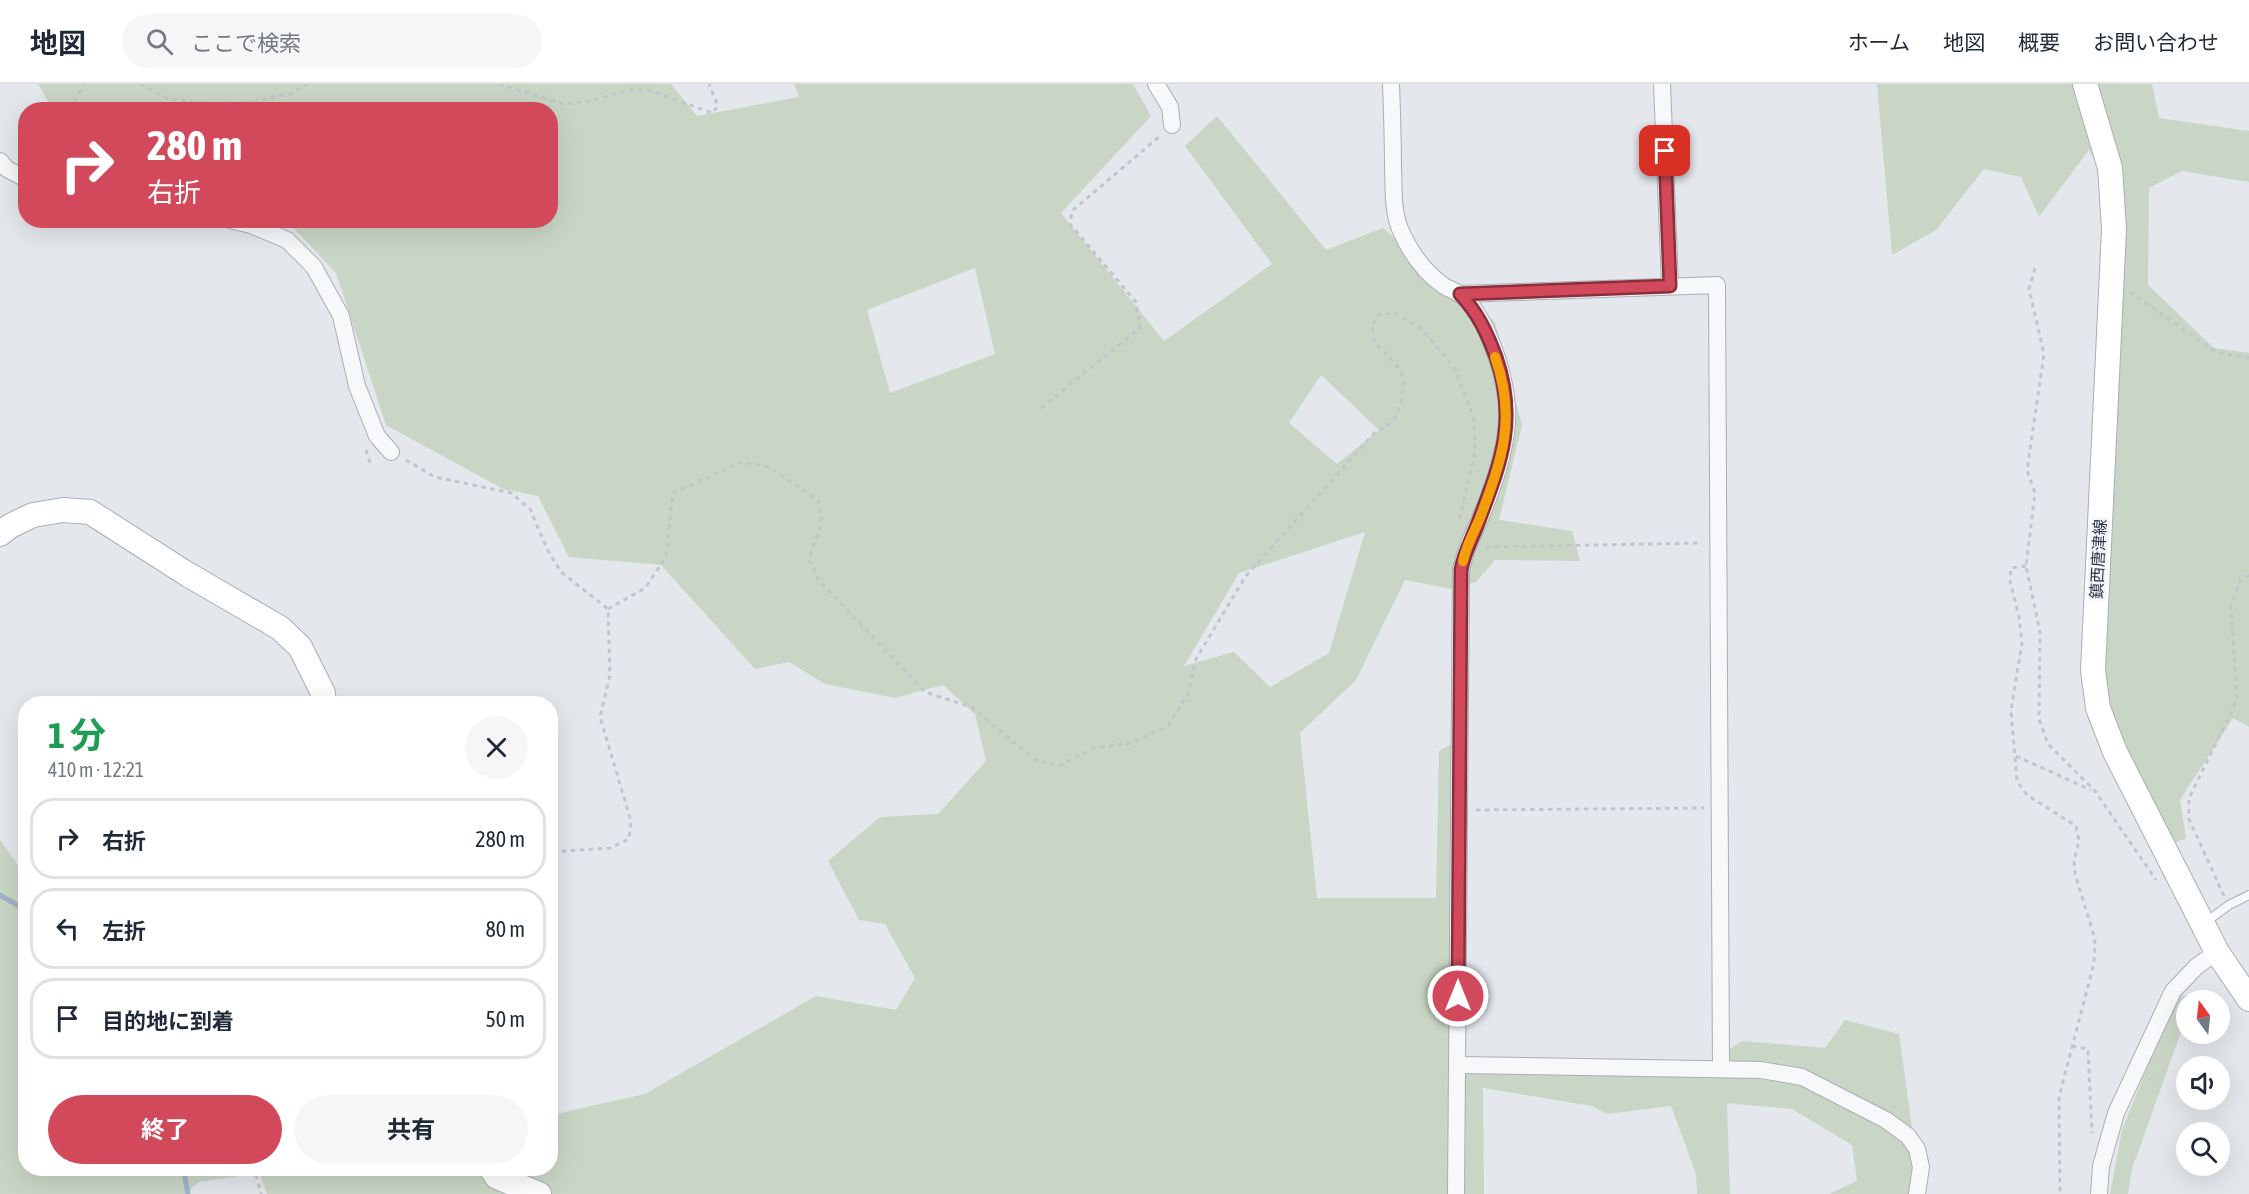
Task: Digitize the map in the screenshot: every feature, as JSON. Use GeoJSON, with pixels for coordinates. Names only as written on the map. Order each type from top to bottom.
{"type":"FeatureCollection","features":[{"type":"Feature","properties":{"kind":"main road","name":"鎮西唐津線"},"geometry":{"type":"LineString","coordinates":[[2085,84],[2110,168],[2114,230],[2093,670],[2098,708],[2115,752],[2217,952],[2249,999]]}},
{"type":"Feature","properties":{"kind":"main road"},"geometry":{"type":"LineString","coordinates":[[0,534],[10,526],[33,515],[63,510],[90,512],[187,574],[280,628],[300,647],[323,696]]}},
{"type":"Feature","properties":{"kind":"main road"},"geometry":{"type":"LineString","coordinates":[[496,1176],[538,1194]]}},
{"type":"Feature","properties":{"kind":"street"},"geometry":{"type":"LineString","coordinates":[[1156,84],[1170,107],[1172,125]]}},
{"type":"Feature","properties":{"kind":"street"},"geometry":{"type":"LineString","coordinates":[[1391,84],[1394,204],[1400,228],[1419,263],[1443,285],[1460,294],[1474,309],[1488,334],[1503,378],[1507,407],[1506,434],[1494,480],[1465,551],[1461,570],[1456,1194]]}},
{"type":"Feature","properties":{"kind":"street"},"geometry":{"type":"LineString","coordinates":[[1662,84],[1670,286]]}},
{"type":"Feature","properties":{"kind":"street"},"geometry":{"type":"LineString","coordinates":[[0,161],[7,169],[18,175]]}},
{"type":"Feature","properties":{"kind":"street"},"geometry":{"type":"LineString","coordinates":[[258,228],[287,240],[314,267],[341,316],[357,386],[377,436],[391,452]]}},
{"type":"Feature","properties":{"kind":"street"},"geometry":{"type":"LineString","coordinates":[[1460,294],[1717,285],[1721,1069]]}},
{"type":"Feature","properties":{"kind":"street"},"geometry":{"type":"LineString","coordinates":[[2099,1194],[2101,1166],[2116,1113],[2173,991],[2197,966],[2217,952]]}},
{"type":"Feature","properties":{"kind":"street"},"geometry":{"type":"LineString","coordinates":[[1458,1065],[1761,1070],[1802,1077],[1886,1120],[1908,1136],[1917,1149],[1921,1167],[1917,1194]]}},
{"type":"Feature","properties":{"kind":"lane"},"geometry":{"type":"LineString","coordinates":[[2203,924],[2229,905],[2249,895]]}},
{"type":"Feature","properties":{"kind":"path"},"geometry":{"type":"LineString","coordinates":[[76,102],[84,84]]}},
{"type":"Feature","properties":{"kind":"path"},"geometry":{"type":"LineString","coordinates":[[140,84],[169,99],[198,102]]}},
{"type":"Feature","properties":{"kind":"path"},"geometry":{"type":"LineString","coordinates":[[254,102],[292,93],[308,84]]}},
{"type":"Feature","properties":{"kind":"path"},"geometry":{"type":"LineString","coordinates":[[499,84],[557,102]]}},
{"type":"Feature","properties":{"kind":"path"},"geometry":{"type":"LineString","coordinates":[[558,102],[563,104],[591,100],[628,90],[649,90],[712,113],[718,106],[709,84]]}},
{"type":"Feature","properties":{"kind":"path"},"geometry":{"type":"LineString","coordinates":[[1041,408],[1140,328],[1136,302],[1070,224],[1072,212],[1172,125]]}},
{"type":"Feature","properties":{"kind":"path"},"geometry":{"type":"LineString","coordinates":[[2035,268],[2029,289],[2044,354],[2027,470],[2035,493],[2026,566],[2040,632],[2039,719],[2048,744],[2095,791],[2160,887]]}},
{"type":"Feature","properties":{"kind":"path"},"geometry":{"type":"LineString","coordinates":[[2111,288],[2133,292],[2215,352],[2249,358]]}},
{"type":"Feature","properties":{"kind":"path"},"geometry":{"type":"LineString","coordinates":[[608,609],[645,588],[666,557],[674,493],[742,462],[769,467],[818,500],[822,523],[809,558],[818,579],[925,692],[971,707],[1037,761],[1059,766],[1094,748],[1132,743],[1168,726],[1188,694],[1196,659],[1245,577],[1375,432],[1394,421],[1404,393],[1402,371],[1374,344],[1372,326],[1377,315],[1395,313],[1422,329],[1455,369],[1474,419],[1475,452],[1459,522]]}},
{"type":"Feature","properties":{"kind":"path"},"geometry":{"type":"LineString","coordinates":[[391,452],[435,477],[511,493],[530,508],[548,551],[561,572],[608,609]]}},
{"type":"Feature","properties":{"kind":"path"},"geometry":{"type":"LineString","coordinates":[[1465,551],[1495,545],[1718,543]]}},
{"type":"Feature","properties":{"kind":"path"},"geometry":{"type":"LineString","coordinates":[[2026,566],[2011,568],[2010,581],[2019,617],[2022,643],[2011,710],[2017,781],[2028,795],[2076,826],[2079,842],[2074,861],[2075,874],[2095,939],[2094,963],[2060,1097],[2060,1189],[2058,1194]]}},
{"type":"Feature","properties":{"kind":"path"},"geometry":{"type":"LineString","coordinates":[[2229,905],[2189,819],[2189,798],[2237,700],[2231,607],[2240,582],[2249,575]]}},
{"type":"Feature","properties":{"kind":"path"},"geometry":{"type":"LineString","coordinates":[[558,851],[610,848],[628,839],[631,821],[600,717],[610,675],[608,609]]}},
{"type":"Feature","properties":{"kind":"path"},"geometry":{"type":"LineString","coordinates":[[2016,756],[2095,791]]}},
{"type":"Feature","properties":{"kind":"path"},"geometry":{"type":"LineString","coordinates":[[1460,811],[1719,808]]}},
{"type":"Feature","properties":{"kind":"path"},"geometry":{"type":"LineString","coordinates":[[2072,1046],[2088,1049],[2092,1137]]}},
{"type":"Feature","properties":{"kind":"path"},"geometry":{"type":"LineString","coordinates":[[256,1176],[261,1194]]}},
{"type":"Feature","properties":{"kind":"green space"},"geometry":{"type":"Polygon","coordinates":[[[38,84],[671,84],[697,116],[799,97],[794,84],[1133,84],[1151,116],[1061,213],[1164,341],[1272,264],[1185,146],[1217,116],[1326,250],[1383,228],[1495,322],[1522,425],[1499,520],[1572,531],[1580,561],[1495,560],[1476,582],[1451,589],[1405,580],[1356,680],[1300,733],[1317,898],[1436,898],[1439,751],[1450,745],[1464,811],[1453,1063],[1695,1071],[1742,1041],[1825,1048],[1845,1020],[1899,1034],[1920,1185],[1917,1194],[1829,1194],[1857,1181],[1852,1145],[1792,1109],[1727,1103],[1730,1194],[1697,1194],[1696,1174],[1671,1106],[1607,1114],[1592,1106],[1483,1088],[1484,1194],[267,1194],[260,1176],[558,1176],[558,1113],[645,1094],[816,996],[896,1010],[915,978],[885,924],[859,920],[828,861],[880,817],[938,814],[986,761],[975,714],[943,685],[895,698],[825,684],[789,662],[755,669],[661,565],[569,557],[538,496],[503,489],[386,425],[336,273],[294,228],[558,228],[558,102],[48,102],[38,84]],[[975,268],[867,310],[890,393],[995,354],[975,268]],[[1321,375],[1289,423],[1337,464],[1379,430],[1321,375]],[[1365,532],[1239,573],[1184,666],[1234,652],[1270,687],[1329,653],[1365,532]]]}},
{"type":"Feature","properties":{"kind":"green space"},"geometry":{"type":"Polygon","coordinates":[[[1877,84],[2152,84],[2159,118],[2249,131],[2249,182],[2182,171],[2149,188],[2148,285],[2214,348],[2249,353],[2249,727],[2233,718],[2180,800],[2186,838],[2170,845],[2110,721],[2101,658],[2126,212],[2089,150],[2039,217],[2021,177],[1984,169],[1936,230],[1892,255],[1877,84]]]}},
{"type":"Feature","properties":{"kind":"green space"},"geometry":{"type":"Polygon","coordinates":[[[0,840],[18,865],[18,1176],[239,1176],[199,1182],[186,1194],[0,1194],[0,840]]]}},
{"type":"Feature","properties":{"kind":"green space"},"geometry":{"type":"Polygon","coordinates":[[[2175,997],[2177,1044],[2132,1169],[2128,1194],[2110,1194],[2122,1130],[2175,997]]]}},
{"type":"Feature","properties":{"kind":"waterway"},"geometry":{"type":"LineString","coordinates":[[0,895],[18,905]]}},
{"type":"Feature","properties":{"kind":"waterway"},"geometry":{"type":"LineString","coordinates":[[185,1176],[188,1194]]}},
{"type":"Feature","properties":{"kind":"slow traffic"},"geometry":{"type":"LineString","coordinates":[[1463,561],[1494,480],[1506,434],[1507,407],[1503,378],[1495,357]]}},
{"type":"Feature","properties":{"kind":"route"},"geometry":{"type":"LineString","coordinates":[[1458,996],[1461,570],[1465,551],[1494,480],[1506,434],[1507,407],[1503,378],[1488,334],[1474,309],[1460,294],[1670,286],[1665,151]]}}]}
